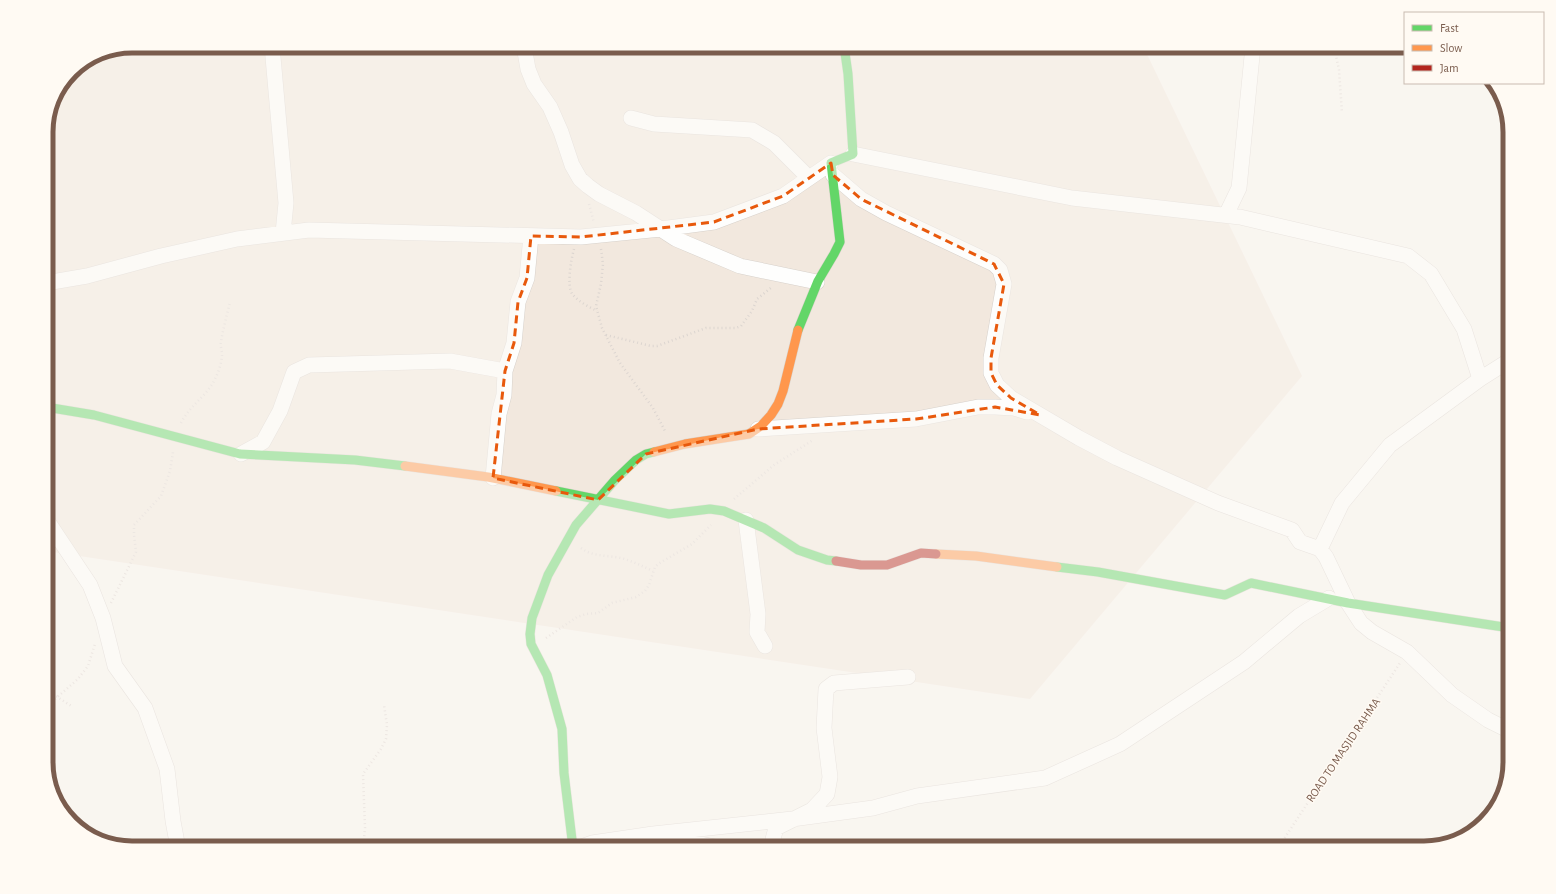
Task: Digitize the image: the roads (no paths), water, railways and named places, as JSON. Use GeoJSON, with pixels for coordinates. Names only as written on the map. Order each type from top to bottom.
{"type":"FeatureCollection","features":[{"type":"Feature","properties":{"kind":"street"},"geometry":{"type":"LineString","coordinates":[[273,53],[286,203],[283,233]]}},
{"type":"Feature","properties":{"kind":"street"},"geometry":{"type":"LineString","coordinates":[[525,53],[528,69],[534,84],[550,107],[561,132],[572,165],[584,183],[599,194],[636,213],[676,239],[740,266],[817,282]]}},
{"type":"Feature","properties":{"kind":"street"},"geometry":{"type":"LineString","coordinates":[[845,53],[848,74],[853,154]]}},
{"type":"Feature","properties":{"kind":"street"},"geometry":{"type":"LineString","coordinates":[[1226,215],[1239,188],[1252,53]]}},
{"type":"Feature","properties":{"kind":"street"},"geometry":{"type":"LineString","coordinates":[[631,118],[654,124],[752,130],[774,143],[809,178]]}},
{"type":"Feature","properties":{"kind":"street"},"geometry":{"type":"LineString","coordinates":[[53,282],[87,276],[161,256],[237,239],[309,230],[581,237],[714,222],[783,196],[809,178],[832,169],[853,154],[1072,198],[1240,217],[1408,256],[1431,274],[1461,323],[1480,379]]}},
{"type":"Feature","properties":{"kind":"street"},"geometry":{"type":"LineString","coordinates":[[571,841],[564,773],[562,729],[547,675],[531,644],[530,634],[532,618],[548,575],[576,525],[636,460],[646,454],[686,444],[749,434],[766,422],[782,394],[796,336],[817,282],[837,250],[840,242],[832,169]]}},
{"type":"Feature","properties":{"kind":"street"},"geometry":{"type":"LineString","coordinates":[[832,169],[861,199],[886,214],[994,264],[1000,270],[1004,284],[991,358],[991,373],[998,385],[1011,398],[1040,416],[1117,458],[1218,503],[1292,530],[1300,542],[1320,549],[1326,557],[1348,603],[1361,623],[1372,632],[1407,652],[1452,695],[1488,720],[1503,728]]}},
{"type":"Feature","properties":{"kind":"street"},"geometry":{"type":"LineString","coordinates":[[493,478],[499,414],[504,395],[505,371],[514,343],[518,302],[527,278],[531,236]]}},
{"type":"Feature","properties":{"kind":"street"},"geometry":{"type":"LineString","coordinates":[[240,454],[263,442],[280,411],[294,372],[309,365],[450,361],[505,371]]}},
{"type":"Feature","properties":{"kind":"street"},"geometry":{"type":"LineString","coordinates":[[1320,549],[1342,503],[1390,446],[1480,379],[1503,364]]}},
{"type":"Feature","properties":{"kind":"street"},"geometry":{"type":"LineString","coordinates":[[758,429],[916,419],[995,406],[1014,408],[1040,416]]}},
{"type":"Feature","properties":{"kind":"street"},"geometry":{"type":"LineString","coordinates":[[53,408],[94,415],[240,454],[355,460],[493,478],[668,514],[710,509],[724,511],[764,528],[798,550],[827,560],[861,565],[887,565],[921,553],[976,556],[1098,572],[1225,595],[1251,583],[1348,603],[1503,627]]}},
{"type":"Feature","properties":{"kind":"street"},"geometry":{"type":"LineString","coordinates":[[746,520],[758,614],[757,632],[765,646]]}},
{"type":"Feature","properties":{"kind":"street"},"geometry":{"type":"LineString","coordinates":[[53,530],[90,585],[103,618],[115,666],[145,708],[166,769],[172,821],[176,841]]}},
{"type":"Feature","properties":{"kind":"street"},"geometry":{"type":"LineString","coordinates":[[605,841],[652,834],[792,819],[873,808],[917,796],[1044,778],[1120,744],[1244,662],[1299,616],[1329,598]]}},
{"type":"Feature","properties":{"kind":"street"},"geometry":{"type":"LineString","coordinates":[[773,841],[776,828],[812,810],[827,794],[830,777],[824,728],[826,689],[834,683],[908,677]]}},
{"type":"Feature","properties":{"kind":"street"},"geometry":{"type":"LineString","coordinates":[[652,834],[686,841]]}}]}
